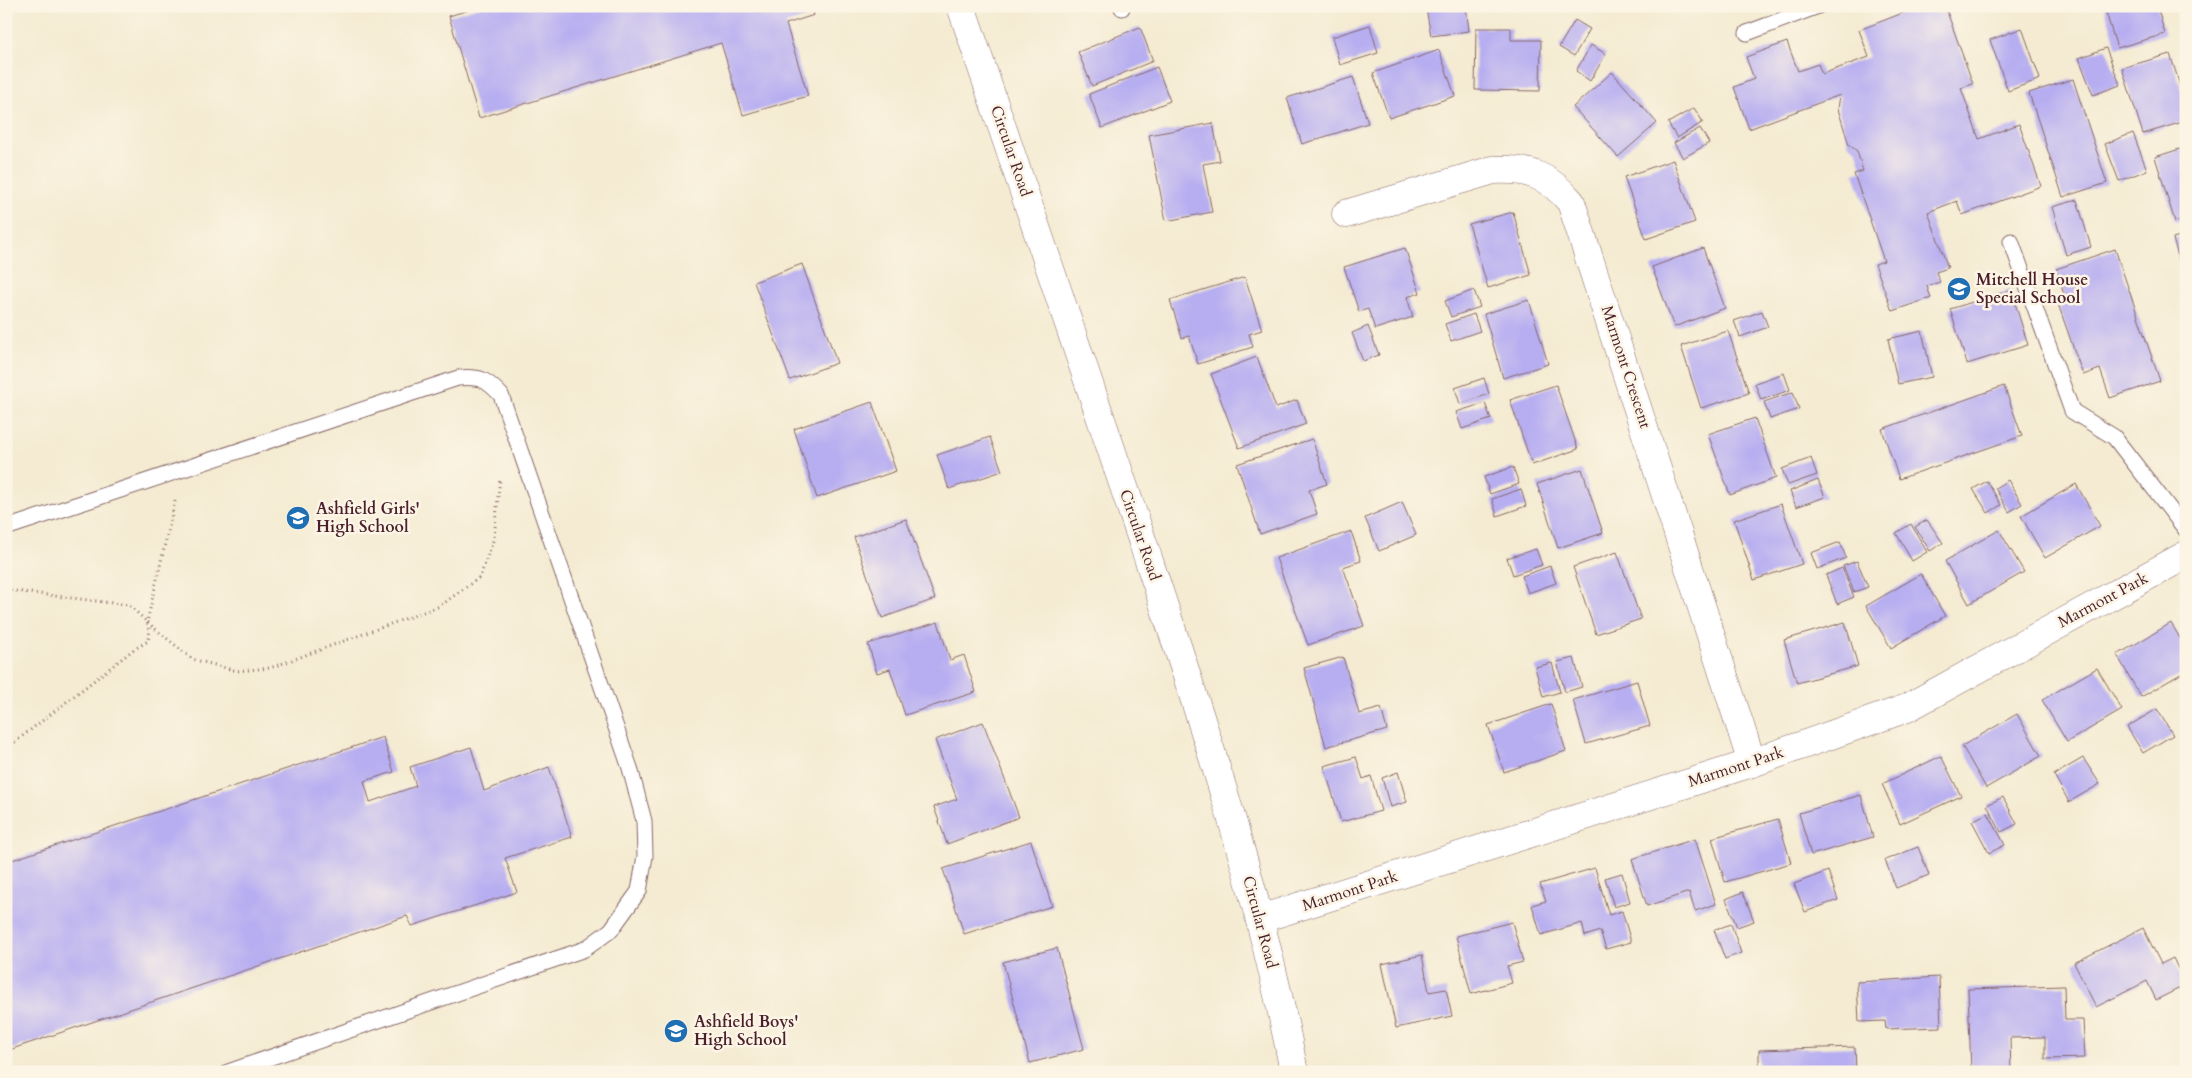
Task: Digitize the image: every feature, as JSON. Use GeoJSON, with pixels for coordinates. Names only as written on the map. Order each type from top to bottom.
{"type":"FeatureCollection","features":[{"type":"Feature","properties":{"kind":"street","name":"Circular Road"},"geometry":{"type":"LineString","coordinates":[[961,6],[1210,743],[1260,918],[1283,1012],[1294,1072]]}},
{"type":"Feature","properties":{"kind":"street","name":"Marmont Crescent"},"geometry":{"type":"LineString","coordinates":[[1346,214],[1493,170],[1513,169],[1549,180],[1571,202],[1752,763]]}},
{"type":"Feature","properties":{"kind":"street","name":"Marmont Park"},"geometry":{"type":"LineString","coordinates":[[1260,918],[1752,763],[1907,708],[2186,555]]}},
{"type":"Feature","properties":{"kind":"lane"},"geometry":{"type":"LineString","coordinates":[[1746,33],[1818,6]]}},
{"type":"Feature","properties":{"kind":"lane"},"geometry":{"type":"LineString","coordinates":[[2011,242],[2072,411],[2114,437],[2186,530]]}},
{"type":"Feature","properties":{"kind":"lane"},"geometry":{"type":"LineString","coordinates":[[6,528],[458,378],[474,376],[489,382],[501,395],[630,768],[644,821],[645,856],[639,891],[611,930],[585,949],[228,1072]]}},
{"type":"Feature","properties":{"kind":"path"},"geometry":{"type":"LineString","coordinates":[[6,749],[133,650],[148,641],[150,630],[147,622],[182,469]]}},
{"type":"Feature","properties":{"kind":"path"},"geometry":{"type":"LineString","coordinates":[[6,590],[129,605],[192,659],[237,671],[270,668],[440,606],[480,577],[494,538],[500,477]]}},
{"type":"Feature","properties":{"kind":"building"},"geometry":{"type":"Polygon","coordinates":[[[482,6],[812,6],[814,15],[786,24],[808,96],[743,115],[721,43],[479,118],[449,16],[482,6]]]}},
{"type":"Feature","properties":{"kind":"building"},"geometry":{"type":"Polygon","coordinates":[[[1466,6],[1469,31],[1431,36],[1426,8],[1466,6]]]}},
{"type":"Feature","properties":{"kind":"building"},"geometry":{"type":"Polygon","coordinates":[[[1910,6],[1945,6],[1973,84],[1961,88],[1979,139],[2019,124],[2041,186],[1962,215],[1957,201],[1928,212],[1948,268],[1936,272],[1940,282],[1927,286],[1931,298],[1892,311],[1875,264],[1884,261],[1854,174],[1863,171],[1857,151],[1849,145],[1838,109],[1840,95],[1749,129],[1734,87],[1754,79],[1746,57],[1787,42],[1798,71],[1818,64],[1822,74],[1869,57],[1859,30],[1908,11],[1910,6]]]}},
{"type":"Feature","properties":{"kind":"building"},"geometry":{"type":"Polygon","coordinates":[[[2104,6],[2157,6],[2165,34],[2117,48],[2104,6]]]}},
{"type":"Feature","properties":{"kind":"building"},"geometry":{"type":"Polygon","coordinates":[[[1575,20],[1590,29],[1574,56],[1559,47],[1575,20]]]}},
{"type":"Feature","properties":{"kind":"building"},"geometry":{"type":"Polygon","coordinates":[[[1370,25],[1378,53],[1340,65],[1332,37],[1370,25]]]}},
{"type":"Feature","properties":{"kind":"building"},"geometry":{"type":"Polygon","coordinates":[[[1140,27],[1153,61],[1092,86],[1078,52],[1140,27]]]}},
{"type":"Feature","properties":{"kind":"building"},"geometry":{"type":"Polygon","coordinates":[[[1476,28],[1511,28],[1511,40],[1541,40],[1540,91],[1475,90],[1476,28]]]}},
{"type":"Feature","properties":{"kind":"building"},"geometry":{"type":"Polygon","coordinates":[[[2022,28],[2040,79],[2008,91],[1990,40],[2022,28]]]}},
{"type":"Feature","properties":{"kind":"building"},"geometry":{"type":"Polygon","coordinates":[[[1591,45],[1606,54],[1590,81],[1576,71],[1591,45]]]}},
{"type":"Feature","properties":{"kind":"building"},"geometry":{"type":"Polygon","coordinates":[[[2106,48],[2120,85],[2093,95],[2079,58],[2106,48]]]}},
{"type":"Feature","properties":{"kind":"building"},"geometry":{"type":"Polygon","coordinates":[[[1439,50],[1455,96],[1389,118],[1373,73],[1439,50]]]}},
{"type":"Feature","properties":{"kind":"building"},"geometry":{"type":"Polygon","coordinates":[[[2170,54],[2186,104],[2186,121],[2143,134],[2122,68],[2170,54]]]}},
{"type":"Feature","properties":{"kind":"building"},"geometry":{"type":"Polygon","coordinates":[[[1157,67],[1170,101],[1102,128],[1089,94],[1157,67]]]}},
{"type":"Feature","properties":{"kind":"building"},"geometry":{"type":"Polygon","coordinates":[[[1612,72],[1657,123],[1618,157],[1573,107],[1612,72]]]}},
{"type":"Feature","properties":{"kind":"building"},"geometry":{"type":"Polygon","coordinates":[[[1353,77],[1368,123],[1302,144],[1287,98],[1353,77]]]}},
{"type":"Feature","properties":{"kind":"building"},"geometry":{"type":"Polygon","coordinates":[[[2073,79],[2107,183],[2063,197],[2029,93],[2073,79]]]}},
{"type":"Feature","properties":{"kind":"building"},"geometry":{"type":"Polygon","coordinates":[[[1694,108],[1703,122],[1677,138],[1668,123],[1694,108]]]}},
{"type":"Feature","properties":{"kind":"building"},"geometry":{"type":"Polygon","coordinates":[[[1213,123],[1220,161],[1203,164],[1212,212],[1166,221],[1149,135],[1213,123]]]}},
{"type":"Feature","properties":{"kind":"building"},"geometry":{"type":"Polygon","coordinates":[[[1700,128],[1709,143],[1683,158],[1674,143],[1700,128]]]}},
{"type":"Feature","properties":{"kind":"building"},"geometry":{"type":"Polygon","coordinates":[[[2133,133],[2147,170],[2119,181],[2105,144],[2133,133]]]}},
{"type":"Feature","properties":{"kind":"building"},"geometry":{"type":"Polygon","coordinates":[[[2186,147],[2186,219],[2175,222],[2155,157],[2186,147]]]}},
{"type":"Feature","properties":{"kind":"building"},"geometry":{"type":"Polygon","coordinates":[[[1673,160],[1695,222],[1646,239],[1624,177],[1673,160]]]}},
{"type":"Feature","properties":{"kind":"building"},"geometry":{"type":"Polygon","coordinates":[[[2077,200],[2091,247],[2066,255],[2052,207],[2077,200]]]}},
{"type":"Feature","properties":{"kind":"building"},"geometry":{"type":"Polygon","coordinates":[[[1513,212],[1531,275],[1488,288],[1469,224],[1513,212]]]}},
{"type":"Feature","properties":{"kind":"building"},"geometry":{"type":"Polygon","coordinates":[[[2186,235],[2186,280],[2185,280],[2173,239],[2186,235]]]}},
{"type":"Feature","properties":{"kind":"building"},"geometry":{"type":"Polygon","coordinates":[[[1405,248],[1420,293],[1407,297],[1413,317],[1375,329],[1368,309],[1359,312],[1344,267],[1405,248]]]}},
{"type":"Feature","properties":{"kind":"building"},"geometry":{"type":"Polygon","coordinates":[[[1703,248],[1725,308],[1674,327],[1652,267],[1703,248]]]}},
{"type":"Feature","properties":{"kind":"building"},"geometry":{"type":"Polygon","coordinates":[[[2115,249],[2160,381],[2110,398],[2100,369],[2083,375],[2057,301],[2065,298],[2056,269],[2115,249]]]}},
{"type":"Feature","properties":{"kind":"building"},"geometry":{"type":"Polygon","coordinates":[[[802,264],[837,363],[790,380],[754,282],[802,264]]]}},
{"type":"Feature","properties":{"kind":"building"},"geometry":{"type":"Polygon","coordinates":[[[1245,277],[1262,330],[1249,334],[1253,347],[1198,364],[1189,336],[1182,338],[1170,300],[1245,277]]]}},
{"type":"Feature","properties":{"kind":"building"},"geometry":{"type":"Polygon","coordinates":[[[1474,290],[1480,307],[1451,317],[1445,301],[1474,290]]]}},
{"type":"Feature","properties":{"kind":"building"},"geometry":{"type":"Polygon","coordinates":[[[2011,290],[2028,345],[1967,364],[1950,309],[2011,290]]]}},
{"type":"Feature","properties":{"kind":"building"},"geometry":{"type":"Polygon","coordinates":[[[1529,300],[1548,364],[1503,378],[1484,314],[1529,300]]]}},
{"type":"Feature","properties":{"kind":"building"},"geometry":{"type":"Polygon","coordinates":[[[1762,311],[1768,327],[1740,337],[1734,321],[1762,311]]]}},
{"type":"Feature","properties":{"kind":"building"},"geometry":{"type":"Polygon","coordinates":[[[1474,314],[1480,331],[1451,341],[1445,324],[1474,314]]]}},
{"type":"Feature","properties":{"kind":"building"},"geometry":{"type":"Polygon","coordinates":[[[1368,326],[1379,355],[1363,361],[1352,333],[1368,326]]]}},
{"type":"Feature","properties":{"kind":"building"},"geometry":{"type":"Polygon","coordinates":[[[1728,331],[1749,393],[1701,408],[1681,346],[1728,331]]]}},
{"type":"Feature","properties":{"kind":"building"},"geometry":{"type":"Polygon","coordinates":[[[1922,331],[1932,377],[1898,384],[1888,339],[1922,331]]]}},
{"type":"Feature","properties":{"kind":"building"},"geometry":{"type":"Polygon","coordinates":[[[1257,357],[1276,408],[1297,400],[1306,424],[1239,448],[1211,374],[1257,357]]]}},
{"type":"Feature","properties":{"kind":"building"},"geometry":{"type":"Polygon","coordinates":[[[1784,373],[1790,390],[1761,400],[1755,383],[1784,373]]]}},
{"type":"Feature","properties":{"kind":"building"},"geometry":{"type":"Polygon","coordinates":[[[1484,378],[1489,394],[1460,404],[1455,388],[1484,378]]]}},
{"type":"Feature","properties":{"kind":"building"},"geometry":{"type":"Polygon","coordinates":[[[1556,385],[1578,449],[1532,465],[1510,400],[1556,385]]]}},
{"type":"Feature","properties":{"kind":"building"},"geometry":{"type":"Polygon","coordinates":[[[2004,386],[2022,436],[1899,479],[1882,429],[2004,386]]]}},
{"type":"Feature","properties":{"kind":"building"},"geometry":{"type":"Polygon","coordinates":[[[1793,392],[1799,409],[1770,419],[1764,402],[1793,392]]]}},
{"type":"Feature","properties":{"kind":"building"},"geometry":{"type":"Polygon","coordinates":[[[872,402],[896,471],[817,498],[794,429],[872,402]]]}},
{"type":"Feature","properties":{"kind":"building"},"geometry":{"type":"Polygon","coordinates":[[[1485,403],[1491,419],[1462,429],[1456,412],[1485,403]]]}},
{"type":"Feature","properties":{"kind":"building"},"geometry":{"type":"Polygon","coordinates":[[[1755,418],[1776,478],[1730,495],[1708,434],[1755,418]]]}},
{"type":"Feature","properties":{"kind":"building"},"geometry":{"type":"Polygon","coordinates":[[[990,437],[1002,471],[949,489],[937,455],[990,437]]]}},
{"type":"Feature","properties":{"kind":"building"},"geometry":{"type":"Polygon","coordinates":[[[1312,439],[1327,484],[1309,490],[1317,514],[1260,534],[1237,464],[1312,439]]]}},
{"type":"Feature","properties":{"kind":"building"},"geometry":{"type":"Polygon","coordinates":[[[1811,458],[1817,475],[1788,485],[1782,469],[1811,458]]]}},
{"type":"Feature","properties":{"kind":"building"},"geometry":{"type":"Polygon","coordinates":[[[1513,467],[1519,484],[1490,494],[1484,477],[1513,467]]]}},
{"type":"Feature","properties":{"kind":"building"},"geometry":{"type":"Polygon","coordinates":[[[1582,469],[1603,533],[1558,548],[1537,484],[1582,469]]]}},
{"type":"Feature","properties":{"kind":"building"},"geometry":{"type":"Polygon","coordinates":[[[1818,480],[1825,497],[1796,507],[1790,491],[1818,480]]]}},
{"type":"Feature","properties":{"kind":"building"},"geometry":{"type":"Polygon","coordinates":[[[2008,480],[2022,504],[2009,512],[1995,488],[2008,480]]]}},
{"type":"Feature","properties":{"kind":"building"},"geometry":{"type":"Polygon","coordinates":[[[1987,481],[2001,505],[1988,513],[1973,489],[1987,481]]]}},
{"type":"Feature","properties":{"kind":"building"},"geometry":{"type":"Polygon","coordinates":[[[2076,484],[2100,526],[2045,558],[2021,516],[2076,484]]]}},
{"type":"Feature","properties":{"kind":"building"},"geometry":{"type":"Polygon","coordinates":[[[1521,489],[1526,506],[1497,516],[1492,499],[1521,489]]]}},
{"type":"Feature","properties":{"kind":"building"},"geometry":{"type":"Polygon","coordinates":[[[1402,502],[1416,535],[1379,551],[1365,518],[1402,502]]]}},
{"type":"Feature","properties":{"kind":"building"},"geometry":{"type":"Polygon","coordinates":[[[1781,504],[1802,564],[1754,580],[1734,520],[1781,504]]]}},
{"type":"Feature","properties":{"kind":"building"},"geometry":{"type":"Polygon","coordinates":[[[906,519],[935,599],[882,618],[854,537],[906,519]]]}},
{"type":"Feature","properties":{"kind":"building"},"geometry":{"type":"Polygon","coordinates":[[[1927,520],[1943,543],[1930,551],[1915,527],[1927,520]]]}},
{"type":"Feature","properties":{"kind":"building"},"geometry":{"type":"Polygon","coordinates":[[[1911,524],[1927,552],[1912,561],[1896,533],[1911,524]]]}},
{"type":"Feature","properties":{"kind":"building"},"geometry":{"type":"Polygon","coordinates":[[[1999,530],[2024,572],[1969,604],[1945,561],[1999,530]]]}},
{"type":"Feature","properties":{"kind":"building"},"geometry":{"type":"Polygon","coordinates":[[[1351,531],[1361,561],[1343,567],[1364,626],[1308,645],[1276,558],[1351,531]]]}},
{"type":"Feature","properties":{"kind":"building"},"geometry":{"type":"Polygon","coordinates":[[[1840,542],[1846,558],[1817,569],[1811,553],[1840,542]]]}},
{"type":"Feature","properties":{"kind":"building"},"geometry":{"type":"Polygon","coordinates":[[[1536,549],[1542,565],[1513,575],[1507,558],[1536,549]]]}},
{"type":"Feature","properties":{"kind":"building"},"geometry":{"type":"Polygon","coordinates":[[[1617,552],[1641,619],[1596,634],[1573,567],[1617,552]]]}},
{"type":"Feature","properties":{"kind":"building"},"geometry":{"type":"Polygon","coordinates":[[[1857,561],[1868,587],[1854,592],[1843,566],[1857,561]]]}},
{"type":"Feature","properties":{"kind":"building"},"geometry":{"type":"Polygon","coordinates":[[[1550,566],[1556,583],[1528,593],[1522,576],[1550,566]]]}},
{"type":"Feature","properties":{"kind":"building"},"geometry":{"type":"Polygon","coordinates":[[[1842,568],[1854,597],[1837,604],[1826,575],[1842,568]]]}},
{"type":"Feature","properties":{"kind":"building"},"geometry":{"type":"Polygon","coordinates":[[[1921,574],[1945,616],[1891,648],[1866,606],[1921,574]]]}},
{"type":"Feature","properties":{"kind":"building"},"geometry":{"type":"Polygon","coordinates":[[[938,622],[950,660],[964,655],[976,692],[905,715],[890,669],[877,673],[868,644],[938,622]]]}},
{"type":"Feature","properties":{"kind":"building"},"geometry":{"type":"Polygon","coordinates":[[[1845,622],[1858,666],[1797,683],[1784,640],[1845,622]]]}},
{"type":"Feature","properties":{"kind":"building"},"geometry":{"type":"Polygon","coordinates":[[[2171,623],[2186,648],[2186,671],[2141,697],[2117,655],[2171,623]]]}},
{"type":"Feature","properties":{"kind":"building"},"geometry":{"type":"Polygon","coordinates":[[[1343,657],[1359,714],[1381,708],[1387,730],[1326,747],[1304,668],[1343,657]]]}},
{"type":"Feature","properties":{"kind":"building"},"geometry":{"type":"Polygon","coordinates":[[[1574,658],[1582,687],[1565,692],[1557,662],[1574,658]]]}},
{"type":"Feature","properties":{"kind":"building"},"geometry":{"type":"Polygon","coordinates":[[[1552,663],[1560,692],[1543,697],[1535,667],[1552,663]]]}},
{"type":"Feature","properties":{"kind":"building"},"geometry":{"type":"Polygon","coordinates":[[[2097,668],[2122,710],[2067,742],[2042,700],[2097,668]]]}},
{"type":"Feature","properties":{"kind":"building"},"geometry":{"type":"Polygon","coordinates":[[[1637,681],[1650,726],[1586,744],[1573,700],[1637,681]]]}},
{"type":"Feature","properties":{"kind":"building"},"geometry":{"type":"Polygon","coordinates":[[[1551,704],[1566,751],[1504,772],[1488,725],[1551,704]]]}},
{"type":"Feature","properties":{"kind":"building"},"geometry":{"type":"Polygon","coordinates":[[[2157,709],[2173,735],[2143,753],[2127,727],[2157,709]]]}},
{"type":"Feature","properties":{"kind":"building"},"geometry":{"type":"Polygon","coordinates":[[[2017,714],[2041,756],[1986,788],[1962,746],[2017,714]]]}},
{"type":"Feature","properties":{"kind":"building"},"geometry":{"type":"Polygon","coordinates":[[[983,722],[1019,817],[947,844],[934,807],[957,799],[935,740],[983,722]]]}},
{"type":"Feature","properties":{"kind":"building"},"geometry":{"type":"Polygon","coordinates":[[[383,737],[394,772],[364,781],[370,802],[416,786],[410,767],[471,747],[484,791],[549,767],[572,837],[505,858],[517,892],[412,926],[407,916],[6,1051],[6,862],[383,737]]]}},
{"type":"Feature","properties":{"kind":"building"},"geometry":{"type":"Polygon","coordinates":[[[1941,756],[1961,796],[1900,824],[1882,784],[1941,756]]]}},
{"type":"Feature","properties":{"kind":"building"},"geometry":{"type":"Polygon","coordinates":[[[1356,757],[1363,779],[1371,776],[1381,811],[1341,822],[1324,766],[1356,757]]]}},
{"type":"Feature","properties":{"kind":"building"},"geometry":{"type":"Polygon","coordinates":[[[2083,758],[2100,784],[2069,802],[2054,775],[2083,758]]]}},
{"type":"Feature","properties":{"kind":"building"},"geometry":{"type":"Polygon","coordinates":[[[1398,772],[1407,802],[1390,807],[1382,778],[1398,772]]]}},
{"type":"Feature","properties":{"kind":"building"},"geometry":{"type":"Polygon","coordinates":[[[1861,795],[1873,837],[1811,855],[1799,813],[1861,795]]]}},
{"type":"Feature","properties":{"kind":"building"},"geometry":{"type":"Polygon","coordinates":[[[2003,797],[2017,824],[2001,832],[1987,805],[2003,797]]]}},
{"type":"Feature","properties":{"kind":"building"},"geometry":{"type":"Polygon","coordinates":[[[1988,813],[2005,845],[1989,853],[1972,821],[1988,813]]]}},
{"type":"Feature","properties":{"kind":"building"},"geometry":{"type":"Polygon","coordinates":[[[1778,819],[1791,863],[1725,882],[1712,838],[1778,819]]]}},
{"type":"Feature","properties":{"kind":"building"},"geometry":{"type":"Polygon","coordinates":[[[1695,839],[1716,904],[1695,911],[1689,892],[1647,906],[1632,859],[1695,839]]]}},
{"type":"Feature","properties":{"kind":"building"},"geometry":{"type":"Polygon","coordinates":[[[1031,841],[1052,906],[964,934],[943,869],[1031,841]]]}},
{"type":"Feature","properties":{"kind":"building"},"geometry":{"type":"Polygon","coordinates":[[[1918,847],[1929,875],[1896,888],[1885,860],[1918,847]]]}},
{"type":"Feature","properties":{"kind":"building"},"geometry":{"type":"Polygon","coordinates":[[[1595,868],[1609,915],[1622,911],[1631,942],[1606,949],[1600,931],[1585,936],[1582,923],[1541,935],[1532,905],[1546,901],[1540,884],[1595,868]]]}},
{"type":"Feature","properties":{"kind":"building"},"geometry":{"type":"Polygon","coordinates":[[[1828,871],[1838,900],[1805,912],[1794,884],[1828,871]]]}},
{"type":"Feature","properties":{"kind":"building"},"geometry":{"type":"Polygon","coordinates":[[[1622,873],[1630,902],[1614,907],[1605,878],[1622,873]]]}},
{"type":"Feature","properties":{"kind":"building"},"geometry":{"type":"Polygon","coordinates":[[[1743,892],[1754,921],[1737,927],[1726,899],[1743,892]]]}},
{"type":"Feature","properties":{"kind":"building"},"geometry":{"type":"Polygon","coordinates":[[[1512,922],[1523,962],[1507,966],[1512,983],[1471,994],[1456,936],[1512,922]]]}},
{"type":"Feature","properties":{"kind":"building"},"geometry":{"type":"Polygon","coordinates":[[[1731,924],[1741,953],[1725,959],[1714,930],[1731,924]]]}},
{"type":"Feature","properties":{"kind":"building"},"geometry":{"type":"Polygon","coordinates":[[[2143,928],[2161,964],[2173,958],[2186,985],[2156,1000],[2147,981],[2096,1007],[2074,963],[2143,928]]]}},
{"type":"Feature","properties":{"kind":"building"},"geometry":{"type":"Polygon","coordinates":[[[1057,948],[1084,1049],[1030,1063],[1003,962],[1057,948]]]}},
{"type":"Feature","properties":{"kind":"building"},"geometry":{"type":"Polygon","coordinates":[[[1422,955],[1429,992],[1446,989],[1452,1016],[1396,1028],[1382,964],[1422,955]]]}},
{"type":"Feature","properties":{"kind":"building"},"geometry":{"type":"Polygon","coordinates":[[[1939,977],[1941,1027],[1886,1029],[1885,1021],[1859,1022],[1857,982],[1939,977]]]}},
{"type":"Feature","properties":{"kind":"building"},"geometry":{"type":"Polygon","coordinates":[[[2064,986],[2065,1020],[2083,1020],[2085,1058],[2045,1059],[2045,1037],[2010,1038],[2011,1072],[1971,1072],[1968,989],[2064,986]]]}},
{"type":"Feature","properties":{"kind":"building"},"geometry":{"type":"Polygon","coordinates":[[[1855,1047],[1856,1072],[1759,1072],[1759,1050],[1855,1047]]]}},
{"type":"Feature","properties":{"kind":"place","name":"Mitchell House Special School"},"geometry":{"type":"Point","coordinates":[1959,289]}},
{"type":"Feature","properties":{"kind":"place","name":"Ashfield Girls' High School"},"geometry":{"type":"Point","coordinates":[298,518]}},
{"type":"Feature","properties":{"kind":"place","name":"Ashfield Boys' High School"},"geometry":{"type":"Point","coordinates":[676,1031]}}]}
